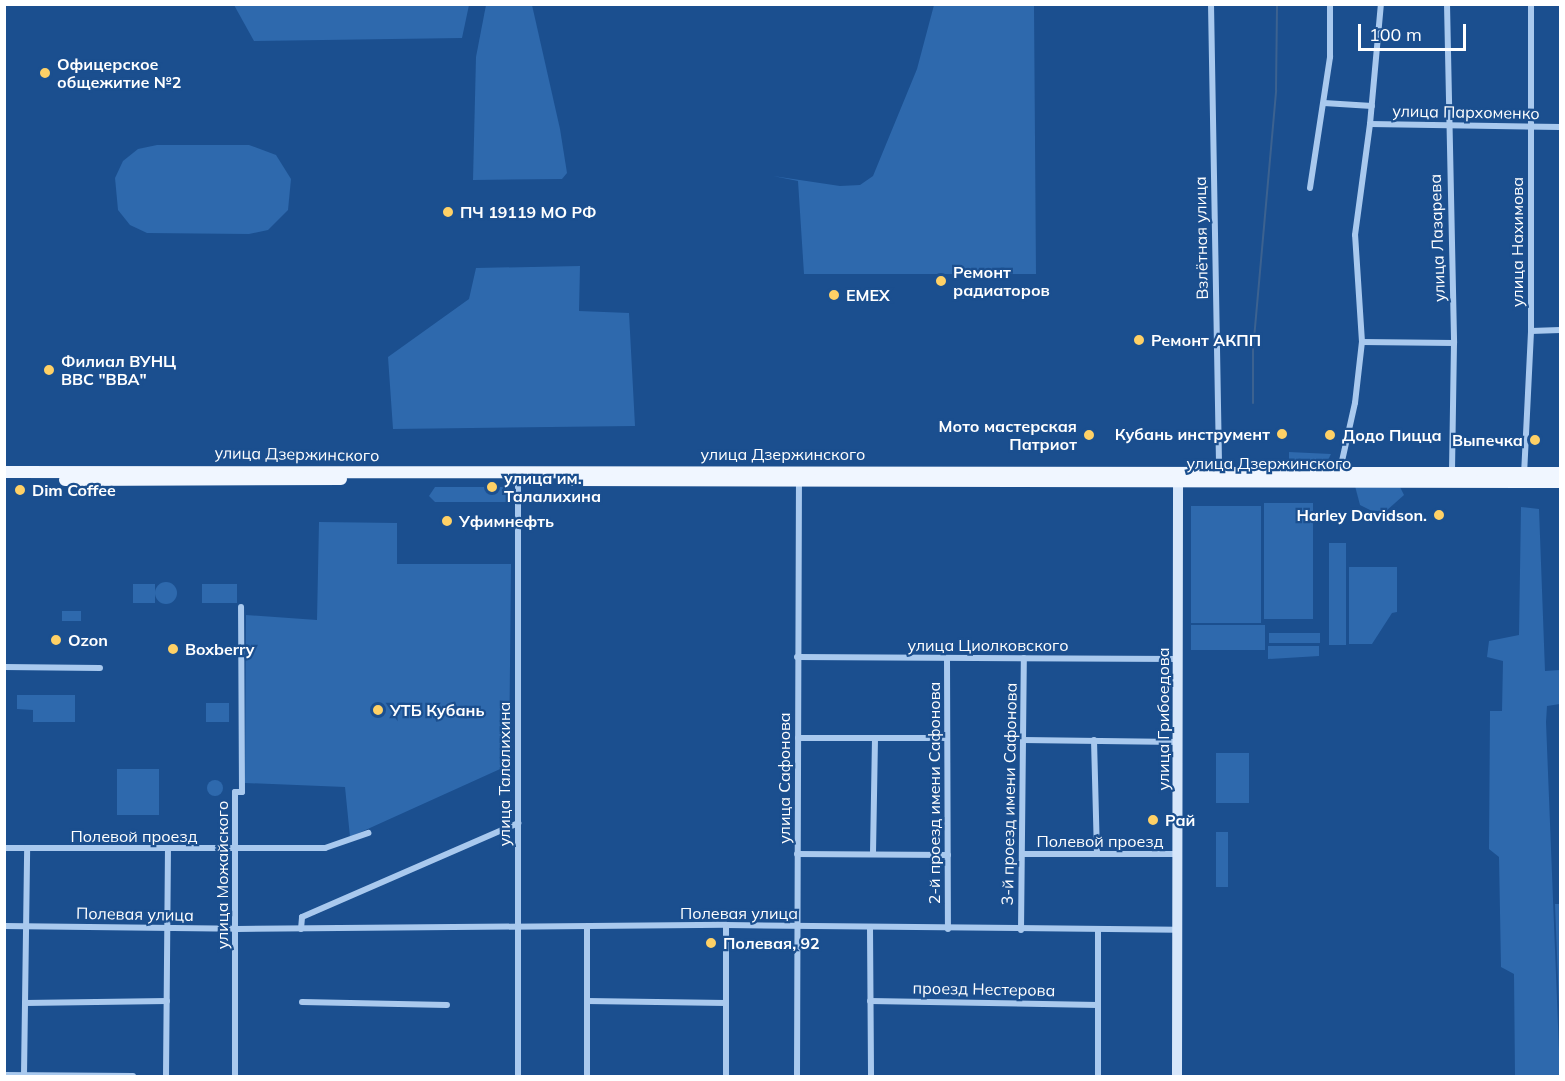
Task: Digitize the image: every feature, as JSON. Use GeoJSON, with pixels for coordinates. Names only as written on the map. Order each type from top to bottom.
{"type":"FeatureCollection","features":[{"type":"Feature","properties":{"kind":"main road","name":"улица Дзержинского"},"geometry":{"type":"LineString","coordinates":[[4,472],[799,480],[1178,475],[1219,470],[1340,470],[1452,471],[1524,475],[1560,482]]}},
{"type":"Feature","properties":{"kind":"main road","name":"улица Дзержинского"},"geometry":{"type":"LineString","coordinates":[[4,480],[518,476],[1524,475],[1560,472]]}},
{"type":"Feature","properties":{"kind":"street","name":"Взлётная улица"},"geometry":{"type":"LineString","coordinates":[[1211,4],[1219,470]]}},
{"type":"Feature","properties":{"kind":"street"},"geometry":{"type":"LineString","coordinates":[[1310,188],[1324,102],[1330,4]]}},
{"type":"Feature","properties":{"kind":"street"},"geometry":{"type":"LineString","coordinates":[[1340,470],[1356,403],[1362,342],[1355,235],[1370,124],[1381,4]]}},
{"type":"Feature","properties":{"kind":"street","name":"улица Лазарева"},"geometry":{"type":"LineString","coordinates":[[1447,4],[1454,343],[1452,471]]}},
{"type":"Feature","properties":{"kind":"street","name":"улица Нахимова"},"geometry":{"type":"LineString","coordinates":[[1524,475],[1531,331],[1531,4]]}},
{"type":"Feature","properties":{"kind":"street"},"geometry":{"type":"LineString","coordinates":[[1324,102],[1372,106]]}},
{"type":"Feature","properties":{"kind":"street","name":"улица Пархоменко"},"geometry":{"type":"LineString","coordinates":[[1370,124],[1560,127]]}},
{"type":"Feature","properties":{"kind":"street"},"geometry":{"type":"LineString","coordinates":[[1531,331],[1560,330]]}},
{"type":"Feature","properties":{"kind":"street"},"geometry":{"type":"LineString","coordinates":[[1362,342],[1454,343]]}},
{"type":"Feature","properties":{"kind":"street","name":"улица Грибоедова"},"geometry":{"type":"LineString","coordinates":[[1177,1077],[1178,475]]}},
{"type":"Feature","properties":{"kind":"street","name":"улица Талалихина"},"geometry":{"type":"LineString","coordinates":[[518,476],[518,1077]]}},
{"type":"Feature","properties":{"kind":"street","name":"улица Сафонова"},"geometry":{"type":"LineString","coordinates":[[797,1077],[799,480]]}},
{"type":"Feature","properties":{"kind":"street","name":"улица Можайского"},"geometry":{"type":"LineString","coordinates":[[236,1076],[235,792],[242,792],[242,607]]}},
{"type":"Feature","properties":{"kind":"street","name":"улица Циолковского"},"geometry":{"type":"LineString","coordinates":[[797,657],[1178,659]]}},
{"type":"Feature","properties":{"kind":"street","name":"2-й проезд имени Сафонова"},"geometry":{"type":"LineString","coordinates":[[947,658],[948,929]]}},
{"type":"Feature","properties":{"kind":"street","name":"3-й проезд имени Сафонова"},"geometry":{"type":"LineString","coordinates":[[1021,930],[1024,658]]}},
{"type":"Feature","properties":{"kind":"street"},"geometry":{"type":"LineString","coordinates":[[4,667],[100,668]]}},
{"type":"Feature","properties":{"kind":"street"},"geometry":{"type":"LineString","coordinates":[[798,738],[875,740],[947,738]]}},
{"type":"Feature","properties":{"kind":"street"},"geometry":{"type":"LineString","coordinates":[[873,854],[875,740]]}},
{"type":"Feature","properties":{"kind":"street"},"geometry":{"type":"LineString","coordinates":[[1023,740],[1178,742]]}},
{"type":"Feature","properties":{"kind":"street"},"geometry":{"type":"LineString","coordinates":[[1094,740],[1097,854]]}},
{"type":"Feature","properties":{"kind":"street"},"geometry":{"type":"LineString","coordinates":[[301,928],[302,917],[518,823]]}},
{"type":"Feature","properties":{"kind":"street","name":"Полевой проезд"},"geometry":{"type":"LineString","coordinates":[[4,848],[236,850],[325,848],[368,833]]}},
{"type":"Feature","properties":{"kind":"street"},"geometry":{"type":"LineString","coordinates":[[24,1075],[27,848]]}},
{"type":"Feature","properties":{"kind":"street"},"geometry":{"type":"LineString","coordinates":[[166,1077],[168,850]]}},
{"type":"Feature","properties":{"kind":"street"},"geometry":{"type":"LineString","coordinates":[[797,854],[948,855]]}},
{"type":"Feature","properties":{"kind":"street","name":"Полевой проезд"},"geometry":{"type":"LineString","coordinates":[[1022,854],[1177,854]]}},
{"type":"Feature","properties":{"kind":"street"},"geometry":{"type":"LineString","coordinates":[[726,925],[726,1077]]}},
{"type":"Feature","properties":{"kind":"street","name":"Полевая улица"},"geometry":{"type":"LineString","coordinates":[[4,926],[237,929],[518,926],[587,928],[726,925],[1098,931],[1177,930]]}},
{"type":"Feature","properties":{"kind":"street"},"geometry":{"type":"LineString","coordinates":[[587,928],[587,1077]]}},
{"type":"Feature","properties":{"kind":"street"},"geometry":{"type":"LineString","coordinates":[[870,928],[871,1077]]}},
{"type":"Feature","properties":{"kind":"street"},"geometry":{"type":"LineString","coordinates":[[1098,931],[1098,1077]]}},
{"type":"Feature","properties":{"kind":"street"},"geometry":{"type":"LineString","coordinates":[[25,1003],[166,1001]]}},
{"type":"Feature","properties":{"kind":"street"},"geometry":{"type":"LineString","coordinates":[[587,1001],[726,1004]]}},
{"type":"Feature","properties":{"kind":"street","name":"проезд Нестерова"},"geometry":{"type":"LineString","coordinates":[[870,1001],[1098,1005]]}},
{"type":"Feature","properties":{"kind":"street"},"geometry":{"type":"LineString","coordinates":[[302,1002],[447,1005]]}},
{"type":"Feature","properties":{"kind":"street"},"geometry":{"type":"LineString","coordinates":[[4,1075],[133,1077]]}},
{"type":"Feature","properties":{"kind":"street"},"geometry":{"type":"LineString","coordinates":[[230,1077],[236,1076]]}},
{"type":"Feature","properties":{"kind":"shaded area"},"geometry":{"type":"Polygon","coordinates":[[[234,5],[469,5],[462,38],[254,41],[234,5]]]}},
{"type":"Feature","properties":{"kind":"shaded area"},"geometry":{"type":"Polygon","coordinates":[[[486,5],[532,5],[560,129],[567,173],[562,179],[473,180],[476,57],[486,5]]]}},
{"type":"Feature","properties":{"kind":"shaded area"},"geometry":{"type":"Polygon","coordinates":[[[934,5],[1034,5],[1036,274],[804,274],[798,181],[773,176],[840,186],[860,185],[873,176],[917,69],[934,5]]]}},
{"type":"Feature","properties":{"kind":"shaded area"},"geometry":{"type":"Polygon","coordinates":[[[157,145],[249,145],[276,155],[291,179],[288,210],[268,230],[249,234],[147,233],[130,225],[118,210],[115,178],[123,161],[138,149],[157,145]]]}},
{"type":"Feature","properties":{"kind":"shaded area"},"geometry":{"type":"Polygon","coordinates":[[[580,266],[579,311],[629,313],[635,426],[393,429],[388,357],[469,299],[476,268],[580,266]]]}},
{"type":"Feature","properties":{"kind":"shaded area"},"geometry":{"type":"Polygon","coordinates":[[[1289,452],[1331,454],[1328,460],[1289,460],[1289,452]]]}},
{"type":"Feature","properties":{"kind":"shaded area"},"geometry":{"type":"Polygon","coordinates":[[[1355,486],[1400,487],[1404,495],[1386,511],[1372,511],[1360,505],[1355,486]]]}},
{"type":"Feature","properties":{"kind":"shaded area"},"geometry":{"type":"Polygon","coordinates":[[[435,487],[508,487],[513,498],[511,502],[435,502],[429,496],[435,487]]]}},
{"type":"Feature","properties":{"kind":"shaded area"},"geometry":{"type":"Polygon","coordinates":[[[1264,503],[1313,503],[1313,619],[1264,619],[1264,503]]]}},
{"type":"Feature","properties":{"kind":"shaded area"},"geometry":{"type":"Polygon","coordinates":[[[1191,506],[1261,506],[1261,623],[1191,623],[1191,506]]]}},
{"type":"Feature","properties":{"kind":"shaded area"},"geometry":{"type":"Polygon","coordinates":[[[1521,507],[1539,509],[1545,671],[1560,670],[1560,704],[1547,706],[1546,722],[1560,1076],[1515,1076],[1514,974],[1501,967],[1499,857],[1489,849],[1490,711],[1502,711],[1503,661],[1487,657],[1489,641],[1519,635],[1521,507]]]}},
{"type":"Feature","properties":{"kind":"shaded area","name":"УТБ Кубань"},"geometry":{"type":"Polygon","coordinates":[[[319,522],[397,523],[397,564],[511,564],[509,765],[350,837],[345,787],[245,783],[246,615],[317,620],[319,522]]]}},
{"type":"Feature","properties":{"kind":"shaded area"},"geometry":{"type":"Polygon","coordinates":[[[1329,543],[1346,543],[1346,645],[1329,645],[1329,543]]]}},
{"type":"Feature","properties":{"kind":"shaded area"},"geometry":{"type":"Polygon","coordinates":[[[1349,567],[1397,567],[1397,612],[1392,613],[1372,644],[1349,644],[1349,567]]]}},
{"type":"Feature","properties":{"kind":"shaded area"},"geometry":{"type":"Polygon","coordinates":[[[166,582],[174,585],[177,593],[174,601],[166,604],[158,601],[155,593],[158,585],[166,582]]]}},
{"type":"Feature","properties":{"kind":"shaded area"},"geometry":{"type":"Polygon","coordinates":[[[133,584],[155,584],[155,603],[133,603],[133,584]]]}},
{"type":"Feature","properties":{"kind":"shaded area"},"geometry":{"type":"Polygon","coordinates":[[[202,584],[237,584],[237,603],[202,603],[202,584]]]}},
{"type":"Feature","properties":{"kind":"shaded area"},"geometry":{"type":"Polygon","coordinates":[[[62,611],[81,611],[81,621],[62,621],[62,611]]]}},
{"type":"Feature","properties":{"kind":"shaded area"},"geometry":{"type":"Polygon","coordinates":[[[1191,625],[1265,625],[1265,650],[1191,650],[1191,625]]]}},
{"type":"Feature","properties":{"kind":"shaded area"},"geometry":{"type":"Polygon","coordinates":[[[1269,633],[1320,633],[1320,643],[1269,643],[1269,633]]]}},
{"type":"Feature","properties":{"kind":"shaded area"},"geometry":{"type":"Polygon","coordinates":[[[1268,646],[1319,646],[1319,656],[1268,659],[1268,646]]]}},
{"type":"Feature","properties":{"kind":"shaded area"},"geometry":{"type":"Polygon","coordinates":[[[17,695],[75,695],[75,722],[33,722],[33,710],[17,709],[17,695]]]}},
{"type":"Feature","properties":{"kind":"shaded area"},"geometry":{"type":"Polygon","coordinates":[[[206,703],[229,703],[229,722],[206,722],[206,703]]]}},
{"type":"Feature","properties":{"kind":"shaded area"},"geometry":{"type":"Polygon","coordinates":[[[1216,753],[1249,753],[1249,803],[1216,803],[1216,753]]]}},
{"type":"Feature","properties":{"kind":"shaded area"},"geometry":{"type":"Polygon","coordinates":[[[117,769],[159,769],[159,815],[117,815],[117,769]]]}},
{"type":"Feature","properties":{"kind":"shaded area"},"geometry":{"type":"Polygon","coordinates":[[[212,780],[218,780],[223,788],[221,794],[212,796],[207,791],[207,785],[212,780]]]}},
{"type":"Feature","properties":{"kind":"shaded area"},"geometry":{"type":"Polygon","coordinates":[[[1216,832],[1228,832],[1228,887],[1216,887],[1216,832]]]}},
{"type":"Feature","properties":{"kind":"shaded area"},"geometry":{"type":"Polygon","coordinates":[[[1555,904],[1560,904],[1560,1031],[1555,904]]]}},
{"type":"Feature","properties":{"kind":"waterway"},"geometry":{"type":"LineString","coordinates":[[1253,403],[1253,350],[1276,90],[1277,4]]}},
{"type":"Feature","properties":{"kind":"place","name":"Офицерское общежитие №2"},"geometry":{"type":"Point","coordinates":[45,73]}},
{"type":"Feature","properties":{"kind":"place","name":"ПЧ 19119 МО РФ"},"geometry":{"type":"Point","coordinates":[448,212]}},
{"type":"Feature","properties":{"kind":"place","name":"Ремонт радиаторов"},"geometry":{"type":"Point","coordinates":[941,281]}},
{"type":"Feature","properties":{"kind":"place","name":"EMEX"},"geometry":{"type":"Point","coordinates":[834,295]}},
{"type":"Feature","properties":{"kind":"place","name":"Ремонт АКПП"},"geometry":{"type":"Point","coordinates":[1139,340]}},
{"type":"Feature","properties":{"kind":"place","name":"Филиал ВУНЦ ВВС \"ВВА\""},"geometry":{"type":"Point","coordinates":[49,370]}},
{"type":"Feature","properties":{"kind":"place","name":"Кубань инструмент"},"geometry":{"type":"Point","coordinates":[1282,434]}},
{"type":"Feature","properties":{"kind":"place","name":"Мото мастерская Патриот"},"geometry":{"type":"Point","coordinates":[1089,435]}},
{"type":"Feature","properties":{"kind":"place","name":"Додо Пицца"},"geometry":{"type":"Point","coordinates":[1330,435]}},
{"type":"Feature","properties":{"kind":"place","name":"Выпечка"},"geometry":{"type":"Point","coordinates":[1535,440]}},
{"type":"Feature","properties":{"kind":"place","name":"улица им. Талалихина"},"geometry":{"type":"Point","coordinates":[492,487]}},
{"type":"Feature","properties":{"kind":"place","name":"Dim Coffee"},"geometry":{"type":"Point","coordinates":[20,490]}},
{"type":"Feature","properties":{"kind":"place","name":"Harley Davidson."},"geometry":{"type":"Point","coordinates":[1439,515]}},
{"type":"Feature","properties":{"kind":"place","name":"Уфимнефть"},"geometry":{"type":"Point","coordinates":[447,521]}},
{"type":"Feature","properties":{"kind":"place","name":"Ozon"},"geometry":{"type":"Point","coordinates":[56,640]}},
{"type":"Feature","properties":{"kind":"place","name":"Boxberry"},"geometry":{"type":"Point","coordinates":[173,649]}},
{"type":"Feature","properties":{"kind":"place","name":"УТБ Кубань"},"geometry":{"type":"Point","coordinates":[378,710]}},
{"type":"Feature","properties":{"kind":"place","name":"Рай"},"geometry":{"type":"Point","coordinates":[1153,820]}},
{"type":"Feature","properties":{"kind":"place","name":"Полевая, 92"},"geometry":{"type":"Point","coordinates":[711,943]}}]}
